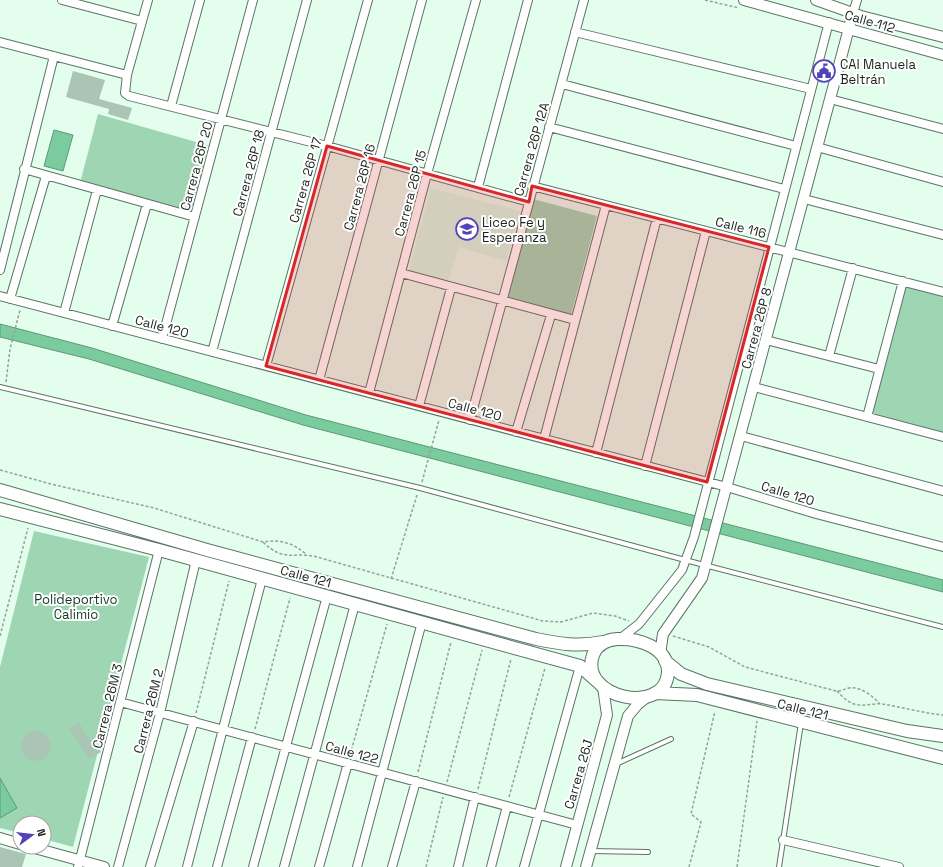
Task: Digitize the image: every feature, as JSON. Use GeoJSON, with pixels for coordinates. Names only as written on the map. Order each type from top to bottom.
{"type":"FeatureCollection","features":[{"type":"Feature","properties":{"kind":"main road","name":"Calle 121"},"geometry":{"type":"LineString","coordinates":[[0,490],[207,550],[536,639],[569,646],[585,646],[603,642]]}},
{"type":"Feature","properties":{"kind":"main road","name":"Calle 121"},"geometry":{"type":"LineString","coordinates":[[0,510],[159,550],[580,666],[601,684]]}},
{"type":"Feature","properties":{"kind":"main road"},"geometry":{"type":"LineString","coordinates":[[622,638],[640,641],[663,658],[668,669],[666,680],[660,690],[652,695],[628,697],[617,694],[601,684],[592,671],[592,659],[596,648],[603,642],[622,638]]}},
{"type":"Feature","properties":{"kind":"main road","name":"Calle 121"},"geometry":{"type":"LineString","coordinates":[[663,658],[681,674],[707,684],[907,731],[943,736]]}},
{"type":"Feature","properties":{"kind":"main road","name":"Calle 121"},"geometry":{"type":"LineString","coordinates":[[652,695],[697,695],[801,723],[943,758]]}},
{"type":"Feature","properties":{"kind":"street"},"geometry":{"type":"LineString","coordinates":[[62,0],[142,20]]}},
{"type":"Feature","properties":{"kind":"street"},"geometry":{"type":"LineString","coordinates":[[148,0],[124,88],[125,92],[129,96],[222,118],[529,202]]}},
{"type":"Feature","properties":{"kind":"street"},"geometry":{"type":"LineString","coordinates":[[171,106],[200,0]]}},
{"type":"Feature","properties":{"kind":"street","name":"Carrera 26P 20"},"geometry":{"type":"LineString","coordinates":[[162,339],[254,0]]}},
{"type":"Feature","properties":{"kind":"street","name":"Carrera 26P 18"},"geometry":{"type":"LineString","coordinates":[[212,352],[307,0]]}},
{"type":"Feature","properties":{"kind":"street","name":"Carrera 26P 17"},"geometry":{"type":"LineString","coordinates":[[266,366],[368,0]]}},
{"type":"Feature","properties":{"kind":"street","name":"Carrera 26P 16"},"geometry":{"type":"LineString","coordinates":[[319,380],[422,0]]}},
{"type":"Feature","properties":{"kind":"street","name":"Carrera 26P 15"},"geometry":{"type":"LineString","coordinates":[[369,393],[427,174],[476,0]]}},
{"type":"Feature","properties":{"kind":"street"},"geometry":{"type":"LineString","coordinates":[[478,187],[528,0]]}},
{"type":"Feature","properties":{"kind":"street","name":"Carrera 26P 12A"},"geometry":{"type":"LineString","coordinates":[[470,420],[532,186],[562,84],[584,0]]}},
{"type":"Feature","properties":{"kind":"street","name":"Calle 112"},"geometry":{"type":"LineString","coordinates":[[744,0],[943,55]]}},
{"type":"Feature","properties":{"kind":"street","name":"Calle 112"},"geometry":{"type":"LineString","coordinates":[[816,0],[833,2],[853,13],[943,37]]}},
{"type":"Feature","properties":{"kind":"street","name":"Carrera 26P 8"},"geometry":{"type":"LineString","coordinates":[[663,658],[664,634],[702,578],[706,566],[856,0]]}},
{"type":"Feature","properties":{"kind":"street","name":"Carrera 26P 8"},"geometry":{"type":"LineString","coordinates":[[622,638],[639,624],[682,570],[694,536],[828,22]]}},
{"type":"Feature","properties":{"kind":"street"},"geometry":{"type":"LineString","coordinates":[[575,32],[811,89]]}},
{"type":"Feature","properties":{"kind":"street"},"geometry":{"type":"LineString","coordinates":[[0,43],[127,75]]}},
{"type":"Feature","properties":{"kind":"street"},"geometry":{"type":"LineString","coordinates":[[0,270],[24,169],[54,56]]}},
{"type":"Feature","properties":{"kind":"street"},"geometry":{"type":"LineString","coordinates":[[562,84],[796,146]]}},
{"type":"Feature","properties":{"kind":"street"},"geometry":{"type":"LineString","coordinates":[[830,100],[943,129]]}},
{"type":"Feature","properties":{"kind":"street"},"geometry":{"type":"LineString","coordinates":[[549,127],[784,189]]}},
{"type":"Feature","properties":{"kind":"street"},"geometry":{"type":"LineString","coordinates":[[818,147],[943,182]]}},
{"type":"Feature","properties":{"kind":"street"},"geometry":{"type":"LineString","coordinates":[[24,169],[195,217]]}},
{"type":"Feature","properties":{"kind":"street"},"geometry":{"type":"LineString","coordinates":[[10,299],[46,176]]}},
{"type":"Feature","properties":{"kind":"street","name":"Calle 116"},"geometry":{"type":"LineString","coordinates":[[532,186],[943,292]]}},
{"type":"Feature","properties":{"kind":"street"},"geometry":{"type":"LineString","coordinates":[[64,313],[97,190]]}},
{"type":"Feature","properties":{"kind":"street"},"geometry":{"type":"LineString","coordinates":[[804,199],[943,235]]}},
{"type":"Feature","properties":{"kind":"street"},"geometry":{"type":"LineString","coordinates":[[112,326],[147,204]]}},
{"type":"Feature","properties":{"kind":"street"},"geometry":{"type":"LineString","coordinates":[[544,439],[606,205]]}},
{"type":"Feature","properties":{"kind":"street"},"geometry":{"type":"LineString","coordinates":[[596,453],[657,218]]}},
{"type":"Feature","properties":{"kind":"street"},"geometry":{"type":"LineString","coordinates":[[645,466],[706,231]]}},
{"type":"Feature","properties":{"kind":"street"},"geometry":{"type":"LineString","coordinates":[[829,356],[853,268]]}},
{"type":"Feature","properties":{"kind":"street"},"geometry":{"type":"LineString","coordinates":[[401,273],[451,288],[575,320]]}},
{"type":"Feature","properties":{"kind":"street"},"geometry":{"type":"LineString","coordinates":[[867,417],[903,281]]}},
{"type":"Feature","properties":{"kind":"street"},"geometry":{"type":"LineString","coordinates":[[419,406],[451,288]]}},
{"type":"Feature","properties":{"kind":"street","name":"Calle 120"},"geometry":{"type":"LineString","coordinates":[[0,296],[707,482],[816,514],[943,547]]}},
{"type":"Feature","properties":{"kind":"street"},"geometry":{"type":"LineString","coordinates":[[516,432],[551,315]]}},
{"type":"Feature","properties":{"kind":"street"},"geometry":{"type":"LineString","coordinates":[[766,340],[879,369]]}},
{"type":"Feature","properties":{"kind":"street"},"geometry":{"type":"LineString","coordinates":[[754,387],[943,437]]}},
{"type":"Feature","properties":{"kind":"street"},"geometry":{"type":"LineString","coordinates":[[741,436],[943,491]]}},
{"type":"Feature","properties":{"kind":"street","name":"Carrera 26M 3"},"geometry":{"type":"LineString","coordinates":[[79,864],[159,550]]}},
{"type":"Feature","properties":{"kind":"street","name":"Carrera 26M 2"},"geometry":{"type":"LineString","coordinates":[[118,867],[160,713],[196,560]]}},
{"type":"Feature","properties":{"kind":"street"},"geometry":{"type":"LineString","coordinates":[[187,867],[224,730],[262,579]]}},
{"type":"Feature","properties":{"kind":"street"},"geometry":{"type":"LineString","coordinates":[[253,867],[326,596]]}},
{"type":"Feature","properties":{"kind":"street"},"geometry":{"type":"LineString","coordinates":[[284,867],[355,604]]}},
{"type":"Feature","properties":{"kind":"street"},"geometry":{"type":"LineString","coordinates":[[357,867],[422,622]]}},
{"type":"Feature","properties":{"kind":"street"},"geometry":{"type":"LineString","coordinates":[[524,867],[580,666]]}},
{"type":"Feature","properties":{"kind":"street","name":"Carrera 26J"},"geometry":{"type":"LineString","coordinates":[[566,867],[607,715],[601,684]]}},
{"type":"Feature","properties":{"kind":"street"},"geometry":{"type":"LineString","coordinates":[[586,867],[628,716],[638,704],[652,695]]}},
{"type":"Feature","properties":{"kind":"street","name":"Calle 122"},"geometry":{"type":"LineString","coordinates":[[120,702],[578,825]]}},
{"type":"Feature","properties":{"kind":"street"},"geometry":{"type":"LineString","coordinates":[[150,867],[194,722]]}},
{"type":"Feature","properties":{"kind":"street"},"geometry":{"type":"LineString","coordinates":[[216,867],[252,737]]}},
{"type":"Feature","properties":{"kind":"street"},"geometry":{"type":"LineString","coordinates":[[319,867],[348,763]]}},
{"type":"Feature","properties":{"kind":"street"},"geometry":{"type":"LineString","coordinates":[[392,867],[416,781]]}},
{"type":"Feature","properties":{"kind":"street"},"geometry":{"type":"LineString","coordinates":[[458,867],[475,797]]}},
{"type":"Feature","properties":{"kind":"street"},"geometry":{"type":"LineString","coordinates":[[491,867],[507,806]]}},
{"type":"Feature","properties":{"kind":"street"},"geometry":{"type":"LineString","coordinates":[[0,838],[12,842]]}},
{"type":"Feature","properties":{"kind":"street"},"geometry":{"type":"LineString","coordinates":[[783,840],[886,866],[899,867]]}},
{"type":"Feature","properties":{"kind":"street"},"geometry":{"type":"LineString","coordinates":[[52,854],[79,864],[104,867]]}},
{"type":"Feature","properties":{"kind":"lane"},"geometry":{"type":"LineString","coordinates":[[0,387],[420,488],[706,566],[943,627]]}},
{"type":"Feature","properties":{"kind":"lane"},"geometry":{"type":"LineString","coordinates":[[779,867],[801,723]]}},
{"type":"Feature","properties":{"kind":"lane"},"geometry":{"type":"LineString","coordinates":[[614,765],[671,739]]}},
{"type":"Feature","properties":{"kind":"lane"},"geometry":{"type":"LineString","coordinates":[[590,851],[648,852]]}},
{"type":"Feature","properties":{"kind":"path"},"geometry":{"type":"LineString","coordinates":[[5,388],[10,349],[17,319]]}},
{"type":"Feature","properties":{"kind":"path"},"geometry":{"type":"LineString","coordinates":[[391,579],[427,465],[441,412]]}},
{"type":"Feature","properties":{"kind":"path"},"geometry":{"type":"LineString","coordinates":[[0,470],[51,484],[154,508],[263,542],[286,542],[295,545],[307,554]]}},
{"type":"Feature","properties":{"kind":"path"},"geometry":{"type":"LineString","coordinates":[[0,636],[30,518]]}},
{"type":"Feature","properties":{"kind":"path"},"geometry":{"type":"LineString","coordinates":[[263,542],[278,554],[307,554],[543,621],[561,622],[593,613],[615,616],[639,624]]}},
{"type":"Feature","properties":{"kind":"path"},"geometry":{"type":"LineString","coordinates":[[194,722],[230,579]]}},
{"type":"Feature","properties":{"kind":"path"},"geometry":{"type":"LineString","coordinates":[[252,737],[290,596]]}},
{"type":"Feature","properties":{"kind":"path"},"geometry":{"type":"LineString","coordinates":[[348,763],[387,623]]}},
{"type":"Feature","properties":{"kind":"path"},"geometry":{"type":"LineString","coordinates":[[664,634],[709,647],[745,667],[836,691],[844,691],[850,688],[862,690],[874,697],[880,704]]}},
{"type":"Feature","properties":{"kind":"path"},"geometry":{"type":"LineString","coordinates":[[416,781],[452,640]]}},
{"type":"Feature","properties":{"kind":"path"},"geometry":{"type":"LineString","coordinates":[[426,867],[482,649]]}},
{"type":"Feature","properties":{"kind":"path"},"geometry":{"type":"LineString","coordinates":[[475,797],[512,657]]}},
{"type":"Feature","properties":{"kind":"path"},"geometry":{"type":"LineString","coordinates":[[507,806],[546,666]]}},
{"type":"Feature","properties":{"kind":"path"},"geometry":{"type":"LineString","coordinates":[[836,691],[854,704],[864,706],[880,704],[927,714],[943,715]]}},
{"type":"Feature","properties":{"kind":"path"},"geometry":{"type":"LineString","coordinates":[[689,867],[701,822],[691,814],[715,709]]}},
{"type":"Feature","properties":{"kind":"path"},"geometry":{"type":"LineString","coordinates":[[737,867],[759,712]]}},
{"type":"Feature","properties":{"kind":"highlighted area"},"geometry":{"type":"Polygon","coordinates":[[[327,146],[529,202],[532,186],[769,247],[707,482],[266,366],[327,146]]]}},
{"type":"Feature","properties":{"kind":"shaded area"},"geometry":{"type":"Polygon","coordinates":[[[54,130],[73,135],[63,171],[44,166],[54,130]]]}},
{"type":"Feature","properties":{"kind":"shaded area","name":"Liceo Fe y Esperanza"},"geometry":{"type":"Polygon","coordinates":[[[431,188],[520,211],[506,261],[459,247],[447,284],[408,274],[431,188]]]}},
{"type":"Feature","properties":{"kind":"shaded area"},"geometry":{"type":"Polygon","coordinates":[[[0,324],[92,348],[306,415],[943,580],[943,592],[303,425],[89,359],[0,337],[0,324]]]}},
{"type":"Feature","properties":{"kind":"shaded area"},"geometry":{"type":"Polygon","coordinates":[[[0,778],[17,808],[0,818],[0,778]]]}},
{"type":"Feature","properties":{"kind":"green space"},"geometry":{"type":"Polygon","coordinates":[[[98,114],[210,146],[191,214],[80,183],[98,114]]]}},
{"type":"Feature","properties":{"kind":"green space"},"geometry":{"type":"Polygon","coordinates":[[[533,199],[597,216],[571,315],[508,298],[533,199]]]}},
{"type":"Feature","properties":{"kind":"green space"},"geometry":{"type":"Polygon","coordinates":[[[903,281],[943,292],[943,437],[867,417],[903,281]]]}},
{"type":"Feature","properties":{"kind":"green space","name":"Polideportivo Calimio"},"geometry":{"type":"Polygon","coordinates":[[[34,531],[149,557],[73,847],[52,841],[52,815],[12,815],[12,831],[0,828],[0,667],[34,531]]]}},
{"type":"Feature","properties":{"kind":"building"},"geometry":{"type":"Polygon","coordinates":[[[73,71],[105,80],[99,99],[132,108],[128,120],[108,114],[109,109],[66,97],[73,71]]]}},
{"type":"Feature","properties":{"kind":"building"},"geometry":{"type":"Polygon","coordinates":[[[79,723],[91,741],[94,739],[101,752],[89,759],[69,728],[79,723]]]}},
{"type":"Feature","properties":{"kind":"building"},"geometry":{"type":"Polygon","coordinates":[[[36,731],[47,735],[51,746],[47,757],[36,761],[25,757],[21,746],[25,735],[36,731]]]}},
{"type":"Feature","properties":{"kind":"building"},"geometry":{"type":"Polygon","coordinates":[[[0,847],[12,850],[12,855],[26,855],[22,867],[0,867],[0,847]]]}},
{"type":"Feature","properties":{"kind":"place","name":"CAI Manuela Beltrán"},"geometry":{"type":"Point","coordinates":[824,71]}},
{"type":"Feature","properties":{"kind":"place","name":"Liceo Fe y Esperanza"},"geometry":{"type":"Point","coordinates":[467,229]}}]}
